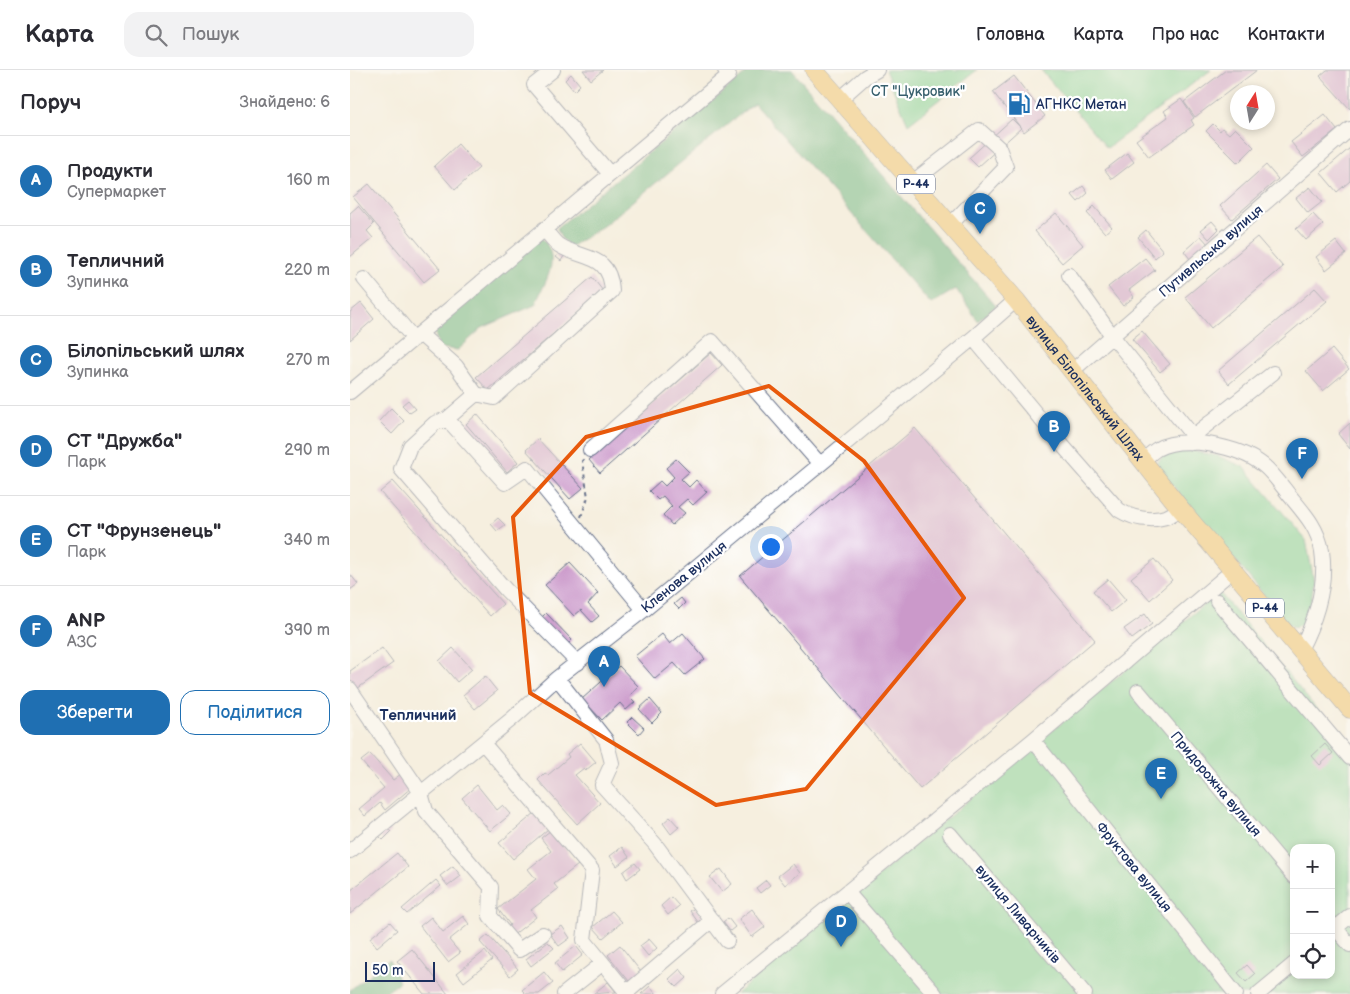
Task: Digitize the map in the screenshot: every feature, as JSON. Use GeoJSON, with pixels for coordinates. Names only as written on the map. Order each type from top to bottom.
{"type":"FeatureCollection","features":[{"type":"Feature","properties":{"kind":"main road","name":"вулиця Білопільський Шлях"},"geometry":{"type":"LineString","coordinates":[[814,70],[839,100],[914,181],[1016,300],[1180,508],[1350,709]]}},
{"type":"Feature","properties":{"kind":"street"},"geometry":{"type":"LineString","coordinates":[[553,70],[534,85],[610,174]]}},
{"type":"Feature","properties":{"kind":"street"},"geometry":{"type":"LineString","coordinates":[[350,392],[729,75],[725,70]]}},
{"type":"Feature","properties":{"kind":"street"},"geometry":{"type":"LineString","coordinates":[[839,100],[865,77],[877,70]]}},
{"type":"Feature","properties":{"kind":"street","name":"Путивльська вулиця"},"geometry":{"type":"LineString","coordinates":[[1072,372],[1350,129]]}},
{"type":"Feature","properties":{"kind":"street"},"geometry":{"type":"LineString","coordinates":[[914,181],[979,130],[999,148],[1006,167],[951,224]]}},
{"type":"Feature","properties":{"kind":"street"},"geometry":{"type":"LineString","coordinates":[[364,279],[417,336],[456,366],[476,394],[494,398],[612,291],[611,280],[597,260],[559,246],[544,229]]}},
{"type":"Feature","properties":{"kind":"street"},"geometry":{"type":"LineString","coordinates":[[1070,275],[1113,337],[1193,440],[1235,451],[1264,466],[1310,520],[1320,544],[1322,571],[1320,594],[1312,627],[1300,650]]}},
{"type":"Feature","properties":{"kind":"street","name":"Кленова вулиця"},"geometry":{"type":"LineString","coordinates":[[350,851],[483,743],[556,678],[578,663],[644,610],[973,338],[1016,300]]}},
{"type":"Feature","properties":{"kind":"street"},"geometry":{"type":"LineString","coordinates":[[973,338],[1062,446],[1119,510],[1130,517],[1162,518],[1175,513],[1180,508]]}},
{"type":"Feature","properties":{"kind":"street"},"geometry":{"type":"LineString","coordinates":[[590,450],[712,341],[820,464]]}},
{"type":"Feature","properties":{"kind":"street"},"geometry":{"type":"LineString","coordinates":[[1143,461],[1158,449],[1193,440],[1273,373]]}},
{"type":"Feature","properties":{"kind":"street"},"geometry":{"type":"LineString","coordinates":[[476,394],[447,419],[435,423],[410,446],[401,469],[506,590],[578,663]]}},
{"type":"Feature","properties":{"kind":"street"},"geometry":{"type":"LineString","coordinates":[[447,419],[505,483],[527,468],[644,610]]}},
{"type":"Feature","properties":{"kind":"street"},"geometry":{"type":"LineString","coordinates":[[722,994],[773,950],[848,893],[1033,740],[1233,570]]}},
{"type":"Feature","properties":{"kind":"street"},"geometry":{"type":"LineString","coordinates":[[1217,601],[1350,758]]}},
{"type":"Feature","properties":{"kind":"street"},"geometry":{"type":"LineString","coordinates":[[556,678],[606,740],[612,762],[602,785],[655,844],[727,941]]}},
{"type":"Feature","properties":{"kind":"street"},"geometry":{"type":"LineString","coordinates":[[350,689],[421,793],[426,811],[490,887],[490,916],[519,950],[542,934]]}},
{"type":"Feature","properties":{"kind":"street","name":"Придорожна вулиця"},"geometry":{"type":"LineString","coordinates":[[1138,691],[1290,872]]}},
{"type":"Feature","properties":{"kind":"street","name":"Фруктова вулиця"},"geometry":{"type":"LineString","coordinates":[[1033,740],[1236,994]]}},
{"type":"Feature","properties":{"kind":"street"},"geometry":{"type":"LineString","coordinates":[[483,743],[592,870],[584,940],[626,993],[712,920]]}},
{"type":"Feature","properties":{"kind":"street","name":"вулиця Ливарників"},"geometry":{"type":"LineString","coordinates":[[950,834],[1085,994]]}},
{"type":"Feature","properties":{"kind":"street"},"geometry":{"type":"LineString","coordinates":[[848,893],[934,994]]}},
{"type":"Feature","properties":{"kind":"street"},"geometry":{"type":"LineString","coordinates":[[1335,927],[1350,916]]}},
{"type":"Feature","properties":{"kind":"street"},"geometry":{"type":"LineString","coordinates":[[1335,930],[1350,945]]}},
{"type":"Feature","properties":{"kind":"street"},"geometry":{"type":"LineString","coordinates":[[564,994],[603,963]]}},
{"type":"Feature","properties":{"kind":"street"},"geometry":{"type":"LineString","coordinates":[[1258,994],[1290,967]]}},
{"type":"Feature","properties":{"kind":"path"},"geometry":{"type":"LineString","coordinates":[[577,529],[588,497],[582,461],[590,450]]}},
{"type":"Feature","properties":{"kind":"highlighted area"},"geometry":{"type":"Polygon","coordinates":[[[769,386],[864,461],[964,598],[806,789],[716,805],[530,693],[513,517],[586,437],[769,386]]]}},
{"type":"Feature","properties":{"kind":"green space"},"geometry":{"type":"Polygon","coordinates":[[[742,70],[792,70],[996,306],[978,321],[956,289],[931,304],[754,103],[603,226],[570,247],[561,238],[557,228],[745,74],[742,70]]]}},
{"type":"Feature","properties":{"kind":"green space","name":"СТ \"Цукровик\""},"geometry":{"type":"Polygon","coordinates":[[[885,70],[977,70],[908,124],[885,70]]]}},
{"type":"Feature","properties":{"kind":"green space"},"geometry":{"type":"Polygon","coordinates":[[[1041,70],[1211,70],[1107,148],[1041,70]]]}},
{"type":"Feature","properties":{"kind":"green space"},"geometry":{"type":"Polygon","coordinates":[[[542,238],[551,254],[551,263],[547,279],[535,305],[482,328],[458,350],[439,348],[434,330],[542,238]]]}},
{"type":"Feature","properties":{"kind":"green space"},"geometry":{"type":"Polygon","coordinates":[[[1188,450],[1218,456],[1244,467],[1306,540],[1314,581],[1311,601],[1303,624],[1294,627],[1288,624],[1159,469],[1158,462],[1164,454],[1188,450]]]}},
{"type":"Feature","properties":{"kind":"green space"},"geometry":{"type":"Polygon","coordinates":[[[1219,592],[1350,749],[1350,994],[736,994],[1219,592]]]}},
{"type":"Feature","properties":{"kind":"green space"},"geometry":{"type":"Polygon","coordinates":[[[389,959],[399,982],[384,994],[350,994],[350,990],[389,959]]]}},
{"type":"Feature","properties":{"kind":"building"},"geometry":{"type":"Polygon","coordinates":[[[583,70],[603,70],[591,80],[583,70]]]}},
{"type":"Feature","properties":{"kind":"building"},"geometry":{"type":"Polygon","coordinates":[[[1226,70],[1257,70],[1237,85],[1230,85],[1230,90],[1195,117],[1184,102],[1226,70]]]}},
{"type":"Feature","properties":{"kind":"building"},"geometry":{"type":"Polygon","coordinates":[[[1327,70],[1350,70],[1350,109],[1320,76],[1327,70]]]}},
{"type":"Feature","properties":{"kind":"building"},"geometry":{"type":"Polygon","coordinates":[[[571,74],[580,85],[574,91],[565,80],[571,74]]]}},
{"type":"Feature","properties":{"kind":"building","name":"АГНКС Метан"},"geometry":{"type":"Polygon","coordinates":[[[1014,76],[1045,116],[1024,132],[993,92],[1014,76]]]}},
{"type":"Feature","properties":{"kind":"building"},"geometry":{"type":"Polygon","coordinates":[[[1181,99],[1194,118],[1191,120],[1194,125],[1149,157],[1136,140],[1168,117],[1164,111],[1181,99]]]}},
{"type":"Feature","properties":{"kind":"building"},"geometry":{"type":"Polygon","coordinates":[[[1325,115],[1337,130],[1303,157],[1291,142],[1325,115]]]}},
{"type":"Feature","properties":{"kind":"building"},"geometry":{"type":"Polygon","coordinates":[[[1012,119],[1021,128],[978,167],[969,158],[1012,119]]]}},
{"type":"Feature","properties":{"kind":"building"},"geometry":{"type":"Polygon","coordinates":[[[1213,124],[1220,131],[1222,128],[1229,134],[1233,130],[1237,130],[1254,147],[1238,163],[1206,131],[1213,124]]]}},
{"type":"Feature","properties":{"kind":"building"},"geometry":{"type":"Polygon","coordinates":[[[458,144],[479,168],[455,190],[434,166],[458,144]]]}},
{"type":"Feature","properties":{"kind":"building"},"geometry":{"type":"Polygon","coordinates":[[[1350,148],[1350,181],[1337,192],[1321,173],[1350,148]]]}},
{"type":"Feature","properties":{"kind":"building"},"geometry":{"type":"Polygon","coordinates":[[[1127,153],[1134,162],[1112,179],[1105,170],[1127,153]]]}},
{"type":"Feature","properties":{"kind":"building"},"geometry":{"type":"Polygon","coordinates":[[[1266,165],[1278,179],[1232,219],[1220,206],[1266,165]]]}},
{"type":"Feature","properties":{"kind":"building"},"geometry":{"type":"Polygon","coordinates":[[[369,184],[440,269],[424,282],[353,197],[369,184]]]}},
{"type":"Feature","properties":{"kind":"building"},"geometry":{"type":"Polygon","coordinates":[[[1083,186],[1088,193],[1078,202],[1072,195],[1083,186]]]}},
{"type":"Feature","properties":{"kind":"building"},"geometry":{"type":"Polygon","coordinates":[[[1310,187],[1322,202],[1308,213],[1296,198],[1310,187]]]}},
{"type":"Feature","properties":{"kind":"building"},"geometry":{"type":"Polygon","coordinates":[[[358,206],[374,224],[367,231],[373,238],[350,257],[350,213],[358,206]]]}},
{"type":"Feature","properties":{"kind":"building"},"geometry":{"type":"Polygon","coordinates":[[[1094,206],[1112,227],[1105,233],[1087,213],[1094,206]]]}},
{"type":"Feature","properties":{"kind":"building"},"geometry":{"type":"Polygon","coordinates":[[[1056,213],[1083,245],[1062,263],[1035,231],[1056,213]]]}},
{"type":"Feature","properties":{"kind":"building"},"geometry":{"type":"Polygon","coordinates":[[[1313,214],[1323,225],[1306,240],[1296,229],[1313,214]]]}},
{"type":"Feature","properties":{"kind":"building"},"geometry":{"type":"Polygon","coordinates":[[[1212,221],[1219,229],[1209,239],[1201,230],[1212,221]]]}},
{"type":"Feature","properties":{"kind":"building"},"geometry":{"type":"Polygon","coordinates":[[[1146,230],[1163,251],[1155,258],[1138,237],[1146,230]]]}},
{"type":"Feature","properties":{"kind":"building"},"geometry":{"type":"Polygon","coordinates":[[[1201,236],[1208,244],[1190,259],[1184,251],[1201,236]]]}},
{"type":"Feature","properties":{"kind":"building"},"geometry":{"type":"Polygon","coordinates":[[[1257,237],[1283,267],[1211,328],[1185,297],[1257,237]]]}},
{"type":"Feature","properties":{"kind":"building"},"geometry":{"type":"Polygon","coordinates":[[[1336,241],[1346,254],[1326,270],[1316,257],[1336,241]]]}},
{"type":"Feature","properties":{"kind":"building"},"geometry":{"type":"Polygon","coordinates":[[[559,252],[564,256],[561,261],[556,257],[559,252]]]}},
{"type":"Feature","properties":{"kind":"building"},"geometry":{"type":"Polygon","coordinates":[[[1145,258],[1155,270],[1129,290],[1134,297],[1123,306],[1108,287],[1145,258]]]}},
{"type":"Feature","properties":{"kind":"building"},"geometry":{"type":"Polygon","coordinates":[[[592,277],[603,291],[488,390],[476,377],[592,277]]]}},
{"type":"Feature","properties":{"kind":"building"},"geometry":{"type":"Polygon","coordinates":[[[1315,288],[1327,301],[1229,384],[1218,371],[1315,288]]]}},
{"type":"Feature","properties":{"kind":"building"},"geometry":{"type":"Polygon","coordinates":[[[361,303],[374,319],[350,340],[350,312],[361,303]]]}},
{"type":"Feature","properties":{"kind":"building"},"geometry":{"type":"Polygon","coordinates":[[[1142,331],[1170,364],[1160,372],[1132,339],[1142,331]]]}},
{"type":"Feature","properties":{"kind":"building"},"geometry":{"type":"Polygon","coordinates":[[[1332,349],[1349,369],[1323,391],[1306,371],[1332,349]]]}},
{"type":"Feature","properties":{"kind":"building"},"geometry":{"type":"Polygon","coordinates":[[[711,353],[722,365],[600,473],[589,460],[711,353]]]}},
{"type":"Feature","properties":{"kind":"building"},"geometry":{"type":"Polygon","coordinates":[[[408,400],[416,409],[410,413],[402,405],[408,400]]]}},
{"type":"Feature","properties":{"kind":"building"},"geometry":{"type":"Polygon","coordinates":[[[391,408],[404,421],[392,434],[379,421],[391,408]]]}},
{"type":"Feature","properties":{"kind":"building"},"geometry":{"type":"Polygon","coordinates":[[[477,414],[518,462],[507,472],[466,424],[477,414]]]}},
{"type":"Feature","properties":{"kind":"building"},"geometry":{"type":"Polygon","coordinates":[[[1350,423],[1350,449],[1338,434],[1350,423]]]}},
{"type":"Feature","properties":{"kind":"building"},"geometry":{"type":"Polygon","coordinates":[[[915,428],[1095,640],[920,789],[740,576],[915,428]]]}},
{"type":"Feature","properties":{"kind":"building"},"geometry":{"type":"Polygon","coordinates":[[[538,439],[583,488],[570,499],[526,450],[538,439]]]}},
{"type":"Feature","properties":{"kind":"building"},"geometry":{"type":"Polygon","coordinates":[[[676,459],[689,472],[681,479],[689,487],[696,480],[707,492],[693,505],[687,499],[678,507],[685,513],[672,525],[663,515],[672,506],[663,496],[658,500],[649,491],[660,481],[665,486],[674,477],[666,468],[676,459]]]}},
{"type":"Feature","properties":{"kind":"building"},"geometry":{"type":"Polygon","coordinates":[[[393,481],[503,604],[490,616],[380,492],[393,481]]]}},
{"type":"Feature","properties":{"kind":"building"},"geometry":{"type":"Polygon","coordinates":[[[498,518],[505,525],[497,531],[491,524],[498,518]]]}},
{"type":"Feature","properties":{"kind":"building"},"geometry":{"type":"Polygon","coordinates":[[[1154,559],[1172,580],[1150,600],[1131,578],[1154,559]]]}},
{"type":"Feature","properties":{"kind":"building"},"geometry":{"type":"Polygon","coordinates":[[[570,563],[598,593],[588,604],[599,616],[592,622],[581,610],[574,616],[545,585],[570,563]]]}},
{"type":"Feature","properties":{"kind":"building"},"geometry":{"type":"Polygon","coordinates":[[[350,574],[358,584],[350,590],[350,574]]]}},
{"type":"Feature","properties":{"kind":"building"},"geometry":{"type":"Polygon","coordinates":[[[1108,579],[1126,600],[1111,612],[1093,591],[1108,579]]]}},
{"type":"Feature","properties":{"kind":"building"},"geometry":{"type":"Polygon","coordinates":[[[681,598],[685,603],[679,609],[674,604],[681,598]]]}},
{"type":"Feature","properties":{"kind":"building"},"geometry":{"type":"Polygon","coordinates":[[[546,613],[572,640],[564,648],[539,620],[546,613]]]}},
{"type":"Feature","properties":{"kind":"building"},"geometry":{"type":"Polygon","coordinates":[[[1145,614],[1152,624],[1132,639],[1124,629],[1145,614]]]}},
{"type":"Feature","properties":{"kind":"building"},"geometry":{"type":"Polygon","coordinates":[[[683,633],[705,659],[685,675],[674,663],[655,679],[635,656],[662,634],[670,644],[683,633]]]}},
{"type":"Feature","properties":{"kind":"building"},"geometry":{"type":"Polygon","coordinates":[[[382,648],[393,663],[354,691],[350,685],[350,671],[382,648]]]}},
{"type":"Feature","properties":{"kind":"building"},"geometry":{"type":"Polygon","coordinates":[[[453,648],[472,669],[457,682],[439,661],[453,648]]]}},
{"type":"Feature","properties":{"kind":"building"},"geometry":{"type":"Polygon","coordinates":[[[619,666],[639,687],[629,696],[635,702],[626,710],[620,703],[602,720],[582,699],[619,666]]]}},
{"type":"Feature","properties":{"kind":"building"},"geometry":{"type":"Polygon","coordinates":[[[485,676],[497,691],[475,709],[463,695],[485,676]]]}},
{"type":"Feature","properties":{"kind":"building"},"geometry":{"type":"Polygon","coordinates":[[[650,699],[662,713],[652,723],[639,709],[650,699]]]}},
{"type":"Feature","properties":{"kind":"building"},"geometry":{"type":"Polygon","coordinates":[[[632,717],[644,728],[639,734],[627,722],[632,717]]]}},
{"type":"Feature","properties":{"kind":"building"},"geometry":{"type":"Polygon","coordinates":[[[580,743],[596,762],[586,770],[584,768],[575,775],[600,803],[577,824],[538,780],[545,773],[548,775],[569,757],[567,754],[580,743]]]}},
{"type":"Feature","properties":{"kind":"building"},"geometry":{"type":"Polygon","coordinates":[[[1325,744],[1333,753],[1320,765],[1312,756],[1325,744]]]}},
{"type":"Feature","properties":{"kind":"building"},"geometry":{"type":"Polygon","coordinates":[[[370,754],[393,780],[401,774],[412,787],[385,810],[380,803],[365,816],[359,809],[384,788],[361,761],[370,754]]]}},
{"type":"Feature","properties":{"kind":"building"},"geometry":{"type":"Polygon","coordinates":[[[477,785],[497,810],[503,805],[511,814],[490,831],[462,798],[477,785]]]}},
{"type":"Feature","properties":{"kind":"building"},"geometry":{"type":"Polygon","coordinates":[[[535,813],[548,829],[513,859],[499,843],[535,813]]]}},
{"type":"Feature","properties":{"kind":"building"},"geometry":{"type":"Polygon","coordinates":[[[670,817],[679,827],[671,834],[663,823],[670,817]]]}},
{"type":"Feature","properties":{"kind":"building"},"geometry":{"type":"Polygon","coordinates":[[[386,826],[391,832],[383,840],[377,834],[386,826]]]}},
{"type":"Feature","properties":{"kind":"building"},"geometry":{"type":"Polygon","coordinates":[[[551,830],[578,865],[554,884],[558,889],[531,910],[536,917],[512,936],[506,928],[510,925],[498,909],[536,879],[528,869],[551,851],[541,838],[551,830]]]}},
{"type":"Feature","properties":{"kind":"building"},"geometry":{"type":"Polygon","coordinates":[[[622,847],[629,857],[617,866],[610,856],[622,847]]]}},
{"type":"Feature","properties":{"kind":"building"},"geometry":{"type":"Polygon","coordinates":[[[397,853],[408,867],[350,914],[350,891],[397,853]]]}},
{"type":"Feature","properties":{"kind":"building"},"geometry":{"type":"Polygon","coordinates":[[[635,863],[640,869],[627,879],[623,872],[635,863]]]}},
{"type":"Feature","properties":{"kind":"building"},"geometry":{"type":"Polygon","coordinates":[[[793,864],[800,873],[785,885],[778,876],[793,864]]]}},
{"type":"Feature","properties":{"kind":"building"},"geometry":{"type":"Polygon","coordinates":[[[453,866],[461,876],[448,886],[440,876],[453,866]]]}},
{"type":"Feature","properties":{"kind":"building"},"geometry":{"type":"Polygon","coordinates":[[[721,869],[732,884],[722,892],[710,877],[721,869]]]}},
{"type":"Feature","properties":{"kind":"building"},"geometry":{"type":"Polygon","coordinates":[[[436,880],[441,886],[407,914],[402,909],[436,880]]]}},
{"type":"Feature","properties":{"kind":"building"},"geometry":{"type":"Polygon","coordinates":[[[766,880],[770,885],[760,893],[756,888],[766,880]]]}},
{"type":"Feature","properties":{"kind":"building"},"geometry":{"type":"Polygon","coordinates":[[[671,897],[679,906],[668,915],[661,906],[671,897]]]}},
{"type":"Feature","properties":{"kind":"building"},"geometry":{"type":"Polygon","coordinates":[[[696,907],[704,918],[698,922],[690,911],[696,907]]]}},
{"type":"Feature","properties":{"kind":"building"},"geometry":{"type":"Polygon","coordinates":[[[752,909],[765,927],[752,937],[739,919],[752,909]]]}},
{"type":"Feature","properties":{"kind":"building"},"geometry":{"type":"Polygon","coordinates":[[[612,911],[622,922],[603,938],[593,927],[612,911]]]}},
{"type":"Feature","properties":{"kind":"building"},"geometry":{"type":"Polygon","coordinates":[[[463,916],[469,924],[449,940],[460,953],[448,962],[420,926],[431,917],[443,932],[463,916]]]}},
{"type":"Feature","properties":{"kind":"building"},"geometry":{"type":"Polygon","coordinates":[[[728,918],[735,927],[730,931],[723,922],[728,918]]]}},
{"type":"Feature","properties":{"kind":"building"},"geometry":{"type":"Polygon","coordinates":[[[390,922],[397,930],[377,947],[370,938],[390,922]]]}},
{"type":"Feature","properties":{"kind":"building"},"geometry":{"type":"Polygon","coordinates":[[[562,926],[570,938],[559,946],[550,934],[562,926]]]}},
{"type":"Feature","properties":{"kind":"building"},"geometry":{"type":"Polygon","coordinates":[[[488,935],[518,969],[510,976],[480,942],[488,935]]]}},
{"type":"Feature","properties":{"kind":"building"},"geometry":{"type":"Polygon","coordinates":[[[649,939],[657,948],[648,956],[640,946],[649,939]]]}},
{"type":"Feature","properties":{"kind":"building"},"geometry":{"type":"Polygon","coordinates":[[[548,942],[554,948],[531,966],[526,959],[548,942]]]}},
{"type":"Feature","properties":{"kind":"building"},"geometry":{"type":"Polygon","coordinates":[[[620,945],[641,972],[629,981],[608,955],[620,945]]]}},
{"type":"Feature","properties":{"kind":"building"},"geometry":{"type":"Polygon","coordinates":[[[576,946],[583,955],[562,972],[555,963],[576,946]]]}},
{"type":"Feature","properties":{"kind":"building"},"geometry":{"type":"Polygon","coordinates":[[[412,949],[448,994],[424,994],[397,961],[412,949]]]}},
{"type":"Feature","properties":{"kind":"building"},"geometry":{"type":"Polygon","coordinates":[[[485,951],[492,960],[464,982],[457,973],[485,951]]]}},
{"type":"Feature","properties":{"kind":"building"},"geometry":{"type":"Polygon","coordinates":[[[1247,965],[1255,974],[1246,982],[1238,973],[1247,965]]]}},
{"type":"Feature","properties":{"kind":"building"},"geometry":{"type":"Polygon","coordinates":[[[680,969],[687,978],[677,987],[669,979],[680,969]]]}},
{"type":"Feature","properties":{"kind":"building"},"geometry":{"type":"Polygon","coordinates":[[[544,972],[553,983],[539,994],[526,994],[522,990],[544,972]]]}},
{"type":"Feature","properties":{"kind":"building"},"geometry":{"type":"Polygon","coordinates":[[[608,982],[616,992],[593,994],[608,982]]]}},
{"type":"Feature","properties":{"kind":"building"},"geometry":{"type":"Polygon","coordinates":[[[650,986],[657,994],[641,994],[650,986]]]}},
{"type":"Feature","properties":{"kind":"place","name":"АГНКС Метан"},"geometry":{"type":"Point","coordinates":[1019,104]}},
{"type":"Feature","properties":{"kind":"place","name":"Білопільський шлях"},"geometry":{"type":"Point","coordinates":[980,234]}},
{"type":"Feature","properties":{"kind":"place","name":"Тепличний"},"geometry":{"type":"Point","coordinates":[1054,452]}},
{"type":"Feature","properties":{"kind":"place","name":"ANP"},"geometry":{"type":"Point","coordinates":[1302,479]}},
{"type":"Feature","properties":{"kind":"place","name":"Продукти"},"geometry":{"type":"Point","coordinates":[604,687]}},
{"type":"Feature","properties":{"kind":"place","name":"СТ \"Фрунзенець\""},"geometry":{"type":"Point","coordinates":[1161,799]}},
{"type":"Feature","properties":{"kind":"place","name":"СТ \"Дружба\""},"geometry":{"type":"Point","coordinates":[841,947]}},
{"type":"Feature","properties":{"kind":"district","name":"Тепличний"},"geometry":{"type":"Point","coordinates":[418,715]}}]}
